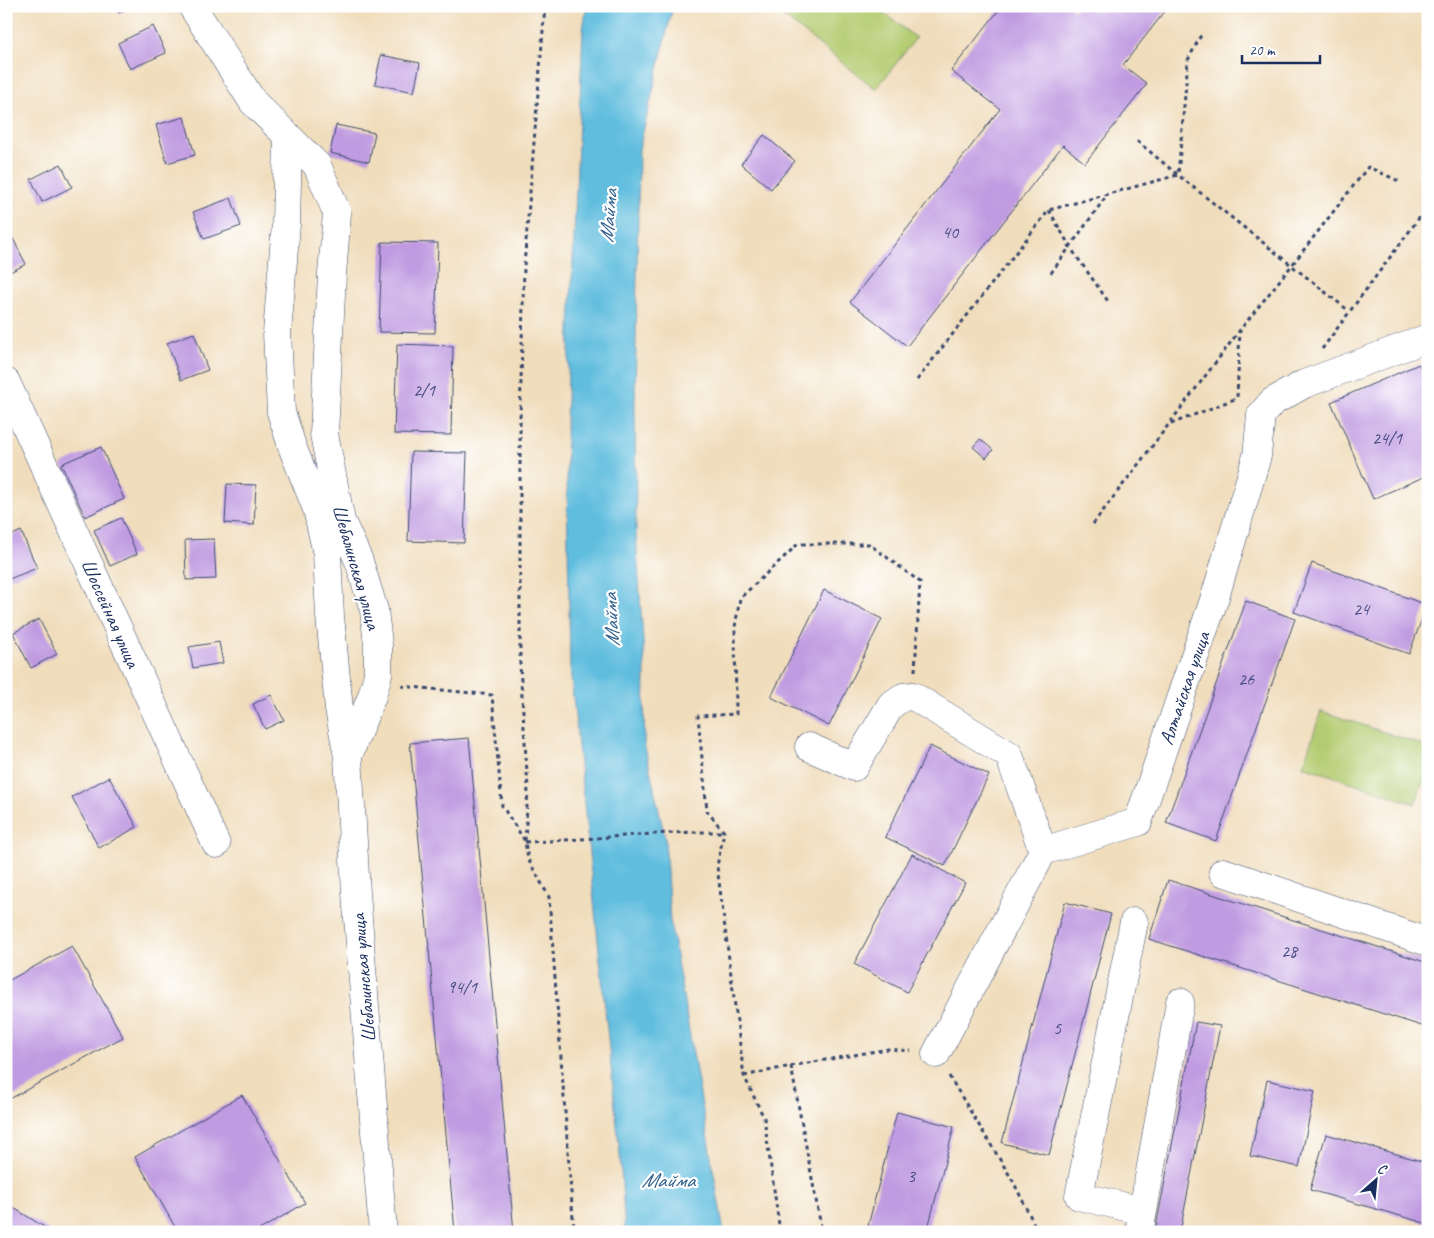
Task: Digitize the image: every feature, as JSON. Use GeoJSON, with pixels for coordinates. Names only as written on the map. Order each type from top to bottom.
{"type":"FeatureCollection","features":[{"type":"Feature","properties":{"kind":"street","name":"Шебалинская улица"},"geometry":{"type":"LineString","coordinates":[[192,6],[253,102],[317,165],[338,214],[332,274],[324,434],[341,521],[359,562],[374,610],[378,644],[378,674],[372,696],[348,756],[356,894],[383,1232]]}},
{"type":"Feature","properties":{"kind":"street"},"geometry":{"type":"LineString","coordinates":[[288,136],[286,224],[276,333],[281,412],[293,449],[317,509],[327,554],[330,616],[338,700],[348,756]]}},
{"type":"Feature","properties":{"kind":"street","name":"Алтайская улица"},"geometry":{"type":"LineString","coordinates":[[1043,851],[1138,822],[1215,597],[1257,456],[1261,415],[1272,402],[1304,384],[1428,338]]}},
{"type":"Feature","properties":{"kind":"street","name":"Шоссейная улица"},"geometry":{"type":"LineString","coordinates":[[6,382],[216,844]]}},
{"type":"Feature","properties":{"kind":"street"},"geometry":{"type":"LineString","coordinates":[[809,747],[854,767],[891,705],[902,697],[913,696],[1009,755],[1043,851],[936,1054]]}},
{"type":"Feature","properties":{"kind":"street"},"geometry":{"type":"LineString","coordinates":[[1223,872],[1428,942]]}},
{"type":"Feature","properties":{"kind":"street"},"geometry":{"type":"LineString","coordinates":[[1134,922],[1079,1196],[1141,1221],[1180,1002]]}},
{"type":"Feature","properties":{"kind":"path"},"geometry":{"type":"LineString","coordinates":[[545,6],[524,266],[520,420],[520,666],[528,788],[525,842],[528,859],[549,897],[574,1232]]}},
{"type":"Feature","properties":{"kind":"path"},"geometry":{"type":"LineString","coordinates":[[1178,175],[1188,60],[1201,35]]}},
{"type":"Feature","properties":{"kind":"path"},"geometry":{"type":"LineString","coordinates":[[1137,141],[1350,312]]}},
{"type":"Feature","properties":{"kind":"path"},"geometry":{"type":"LineString","coordinates":[[1093,524],[1240,330],[1368,167],[1401,182]]}},
{"type":"Feature","properties":{"kind":"path"},"geometry":{"type":"LineString","coordinates":[[917,380],[1049,210],[1178,175]]}},
{"type":"Feature","properties":{"kind":"path"},"geometry":{"type":"LineString","coordinates":[[1051,273],[1107,194]]}},
{"type":"Feature","properties":{"kind":"path"},"geometry":{"type":"LineString","coordinates":[[1322,377],[1314,360],[1428,206]]}},
{"type":"Feature","properties":{"kind":"path"},"geometry":{"type":"LineString","coordinates":[[1049,210],[1070,247],[1110,304]]}},
{"type":"Feature","properties":{"kind":"path"},"geometry":{"type":"LineString","coordinates":[[1169,424],[1237,398],[1240,330]]}},
{"type":"Feature","properties":{"kind":"path"},"geometry":{"type":"LineString","coordinates":[[724,832],[707,811],[698,716],[736,714],[736,627],[740,598],[798,544],[869,544],[920,582],[913,696]]}},
{"type":"Feature","properties":{"kind":"path"},"geometry":{"type":"LineString","coordinates":[[399,686],[492,695],[502,806],[525,842]]}},
{"type":"Feature","properties":{"kind":"path"},"geometry":{"type":"LineString","coordinates":[[525,842],[724,832]]}},
{"type":"Feature","properties":{"kind":"path"},"geometry":{"type":"LineString","coordinates":[[724,832],[717,866],[744,1076],[764,1118],[780,1232]]}},
{"type":"Feature","properties":{"kind":"path"},"geometry":{"type":"LineString","coordinates":[[744,1076],[888,1049],[936,1054],[1013,1181],[1038,1232]]}},
{"type":"Feature","properties":{"kind":"path"},"geometry":{"type":"LineString","coordinates":[[791,1066],[822,1232]]}},
{"type":"Feature","properties":{"kind":"green space"},"geometry":{"type":"Polygon","coordinates":[[[770,6],[875,6],[916,38],[876,89],[770,6]]]}},
{"type":"Feature","properties":{"kind":"green space"},"geometry":{"type":"Polygon","coordinates":[[[1321,711],[1428,747],[1428,768],[1415,804],[1303,766],[1321,711]]]}},
{"type":"Feature","properties":{"kind":"water","name":"Майма"},"geometry":{"type":"Polygon","coordinates":[[[587,6],[673,6],[639,149],[635,402],[636,537],[645,669],[644,743],[665,838],[670,921],[724,1232],[625,1232],[620,1155],[570,667],[566,421],[583,29],[587,6]]]}},
{"type":"Feature","properties":{"kind":"building"},"geometry":{"type":"Polygon","coordinates":[[[116,6],[133,6],[119,13],[116,6]]]}},
{"type":"Feature","properties":{"kind":"building"},"geometry":{"type":"Polygon","coordinates":[[[1002,6],[1069,6],[1074,11],[1078,6],[1169,6],[1123,65],[1147,84],[1085,163],[1063,145],[907,346],[850,302],[1000,109],[951,71],[1002,6]]]}},
{"type":"Feature","properties":{"kind":"building"},"geometry":{"type":"Polygon","coordinates":[[[153,26],[166,53],[130,69],[118,43],[153,26]]]}},
{"type":"Feature","properties":{"kind":"building"},"geometry":{"type":"Polygon","coordinates":[[[381,55],[420,63],[414,92],[375,84],[381,55]]]}},
{"type":"Feature","properties":{"kind":"building"},"geometry":{"type":"Polygon","coordinates":[[[184,117],[195,155],[167,163],[156,125],[184,117]]]}},
{"type":"Feature","properties":{"kind":"building"},"geometry":{"type":"Polygon","coordinates":[[[336,125],[375,133],[369,162],[330,153],[336,125]]]}},
{"type":"Feature","properties":{"kind":"building"},"geometry":{"type":"Polygon","coordinates":[[[764,135],[795,161],[771,189],[741,164],[764,135]]]}},
{"type":"Feature","properties":{"kind":"building"},"geometry":{"type":"Polygon","coordinates":[[[61,164],[72,187],[42,202],[31,179],[61,164]]]}},
{"type":"Feature","properties":{"kind":"building"},"geometry":{"type":"Polygon","coordinates":[[[231,198],[241,226],[204,239],[193,212],[231,198]]]}},
{"type":"Feature","properties":{"kind":"building"},"geometry":{"type":"Polygon","coordinates":[[[8,229],[26,264],[6,274],[6,230],[8,229]]]}},
{"type":"Feature","properties":{"kind":"building"},"geometry":{"type":"Polygon","coordinates":[[[382,242],[438,243],[435,333],[379,332],[382,242]]]}},
{"type":"Feature","properties":{"kind":"building"},"geometry":{"type":"Polygon","coordinates":[[[194,333],[208,370],[181,380],[167,343],[194,333]]]}},
{"type":"Feature","properties":{"kind":"building"},"geometry":{"type":"Polygon","coordinates":[[[397,344],[453,346],[451,435],[394,434],[397,344]]]}},
{"type":"Feature","properties":{"kind":"building"},"geometry":{"type":"Polygon","coordinates":[[[1419,364],[1428,384],[1428,475],[1373,499],[1331,402],[1419,364]]]}},
{"type":"Feature","properties":{"kind":"building"},"geometry":{"type":"Polygon","coordinates":[[[980,439],[993,450],[986,458],[973,447],[980,439]]]}},
{"type":"Feature","properties":{"kind":"building"},"geometry":{"type":"Polygon","coordinates":[[[101,447],[124,499],[85,517],[61,464],[101,447]]]}},
{"type":"Feature","properties":{"kind":"building"},"geometry":{"type":"Polygon","coordinates":[[[411,452],[467,453],[464,543],[408,541],[411,452]]]}},
{"type":"Feature","properties":{"kind":"building"},"geometry":{"type":"Polygon","coordinates":[[[227,484],[256,485],[254,525],[225,523],[227,484]]]}},
{"type":"Feature","properties":{"kind":"building"},"geometry":{"type":"Polygon","coordinates":[[[121,518],[137,554],[110,566],[94,530],[121,518]]]}},
{"type":"Feature","properties":{"kind":"building"},"geometry":{"type":"Polygon","coordinates":[[[21,531],[37,568],[9,579],[6,572],[6,538],[21,531]]]}},
{"type":"Feature","properties":{"kind":"building"},"geometry":{"type":"Polygon","coordinates":[[[214,539],[216,579],[186,580],[185,540],[214,539]]]}},
{"type":"Feature","properties":{"kind":"building"},"geometry":{"type":"Polygon","coordinates":[[[1312,563],[1427,605],[1409,654],[1294,612],[1312,563]]]}},
{"type":"Feature","properties":{"kind":"building"},"geometry":{"type":"Polygon","coordinates":[[[824,590],[882,619],[829,726],[771,697],[824,590]]]}},
{"type":"Feature","properties":{"kind":"building"},"geometry":{"type":"Polygon","coordinates":[[[1246,601],[1295,619],[1216,841],[1166,823],[1246,601]]]}},
{"type":"Feature","properties":{"kind":"building"},"geometry":{"type":"Polygon","coordinates":[[[39,619],[57,654],[31,668],[13,633],[39,619]]]}},
{"type":"Feature","properties":{"kind":"building"},"geometry":{"type":"Polygon","coordinates":[[[219,642],[223,663],[193,668],[189,647],[219,642]]]}},
{"type":"Feature","properties":{"kind":"building"},"geometry":{"type":"Polygon","coordinates":[[[271,695],[284,720],[265,729],[253,704],[271,695]]]}},
{"type":"Feature","properties":{"kind":"building"},"geometry":{"type":"Polygon","coordinates":[[[469,738],[514,1232],[455,1232],[410,743],[469,738]]]}},
{"type":"Feature","properties":{"kind":"building"},"geometry":{"type":"Polygon","coordinates":[[[930,746],[989,775],[945,866],[885,837],[930,746]]]}},
{"type":"Feature","properties":{"kind":"building"},"geometry":{"type":"Polygon","coordinates":[[[109,777],[137,827],[99,848],[72,797],[109,777]]]}},
{"type":"Feature","properties":{"kind":"building"},"geometry":{"type":"Polygon","coordinates":[[[912,854],[965,883],[907,992],[854,964],[912,854]]]}},
{"type":"Feature","properties":{"kind":"building"},"geometry":{"type":"Polygon","coordinates":[[[1168,880],[1428,963],[1428,1028],[1149,939],[1168,880]]]}},
{"type":"Feature","properties":{"kind":"building"},"geometry":{"type":"Polygon","coordinates":[[[1065,902],[1111,914],[1049,1155],[1002,1143],[1065,902]]]}},
{"type":"Feature","properties":{"kind":"building"},"geometry":{"type":"Polygon","coordinates":[[[72,946],[123,1037],[6,1101],[6,982],[72,946]]]}},
{"type":"Feature","properties":{"kind":"building"},"geometry":{"type":"Polygon","coordinates":[[[1196,1022],[1220,1026],[1180,1232],[1155,1232],[1196,1022]]]}},
{"type":"Feature","properties":{"kind":"building"},"geometry":{"type":"Polygon","coordinates":[[[1267,1080],[1315,1091],[1299,1167],[1250,1156],[1267,1080]]]}},
{"type":"Feature","properties":{"kind":"building"},"geometry":{"type":"Polygon","coordinates":[[[242,1095],[305,1203],[256,1232],[178,1232],[135,1157],[242,1095]]]}},
{"type":"Feature","properties":{"kind":"building"},"geometry":{"type":"Polygon","coordinates":[[[897,1112],[954,1127],[927,1232],[890,1232],[868,1226],[897,1112]]]}},
{"type":"Feature","properties":{"kind":"building"},"geometry":{"type":"Polygon","coordinates":[[[1326,1134],[1428,1163],[1428,1224],[1310,1190],[1326,1134]]]}},
{"type":"Feature","properties":{"kind":"building"},"geometry":{"type":"Polygon","coordinates":[[[6,1203],[52,1232],[6,1232],[6,1203]]]}}]}
